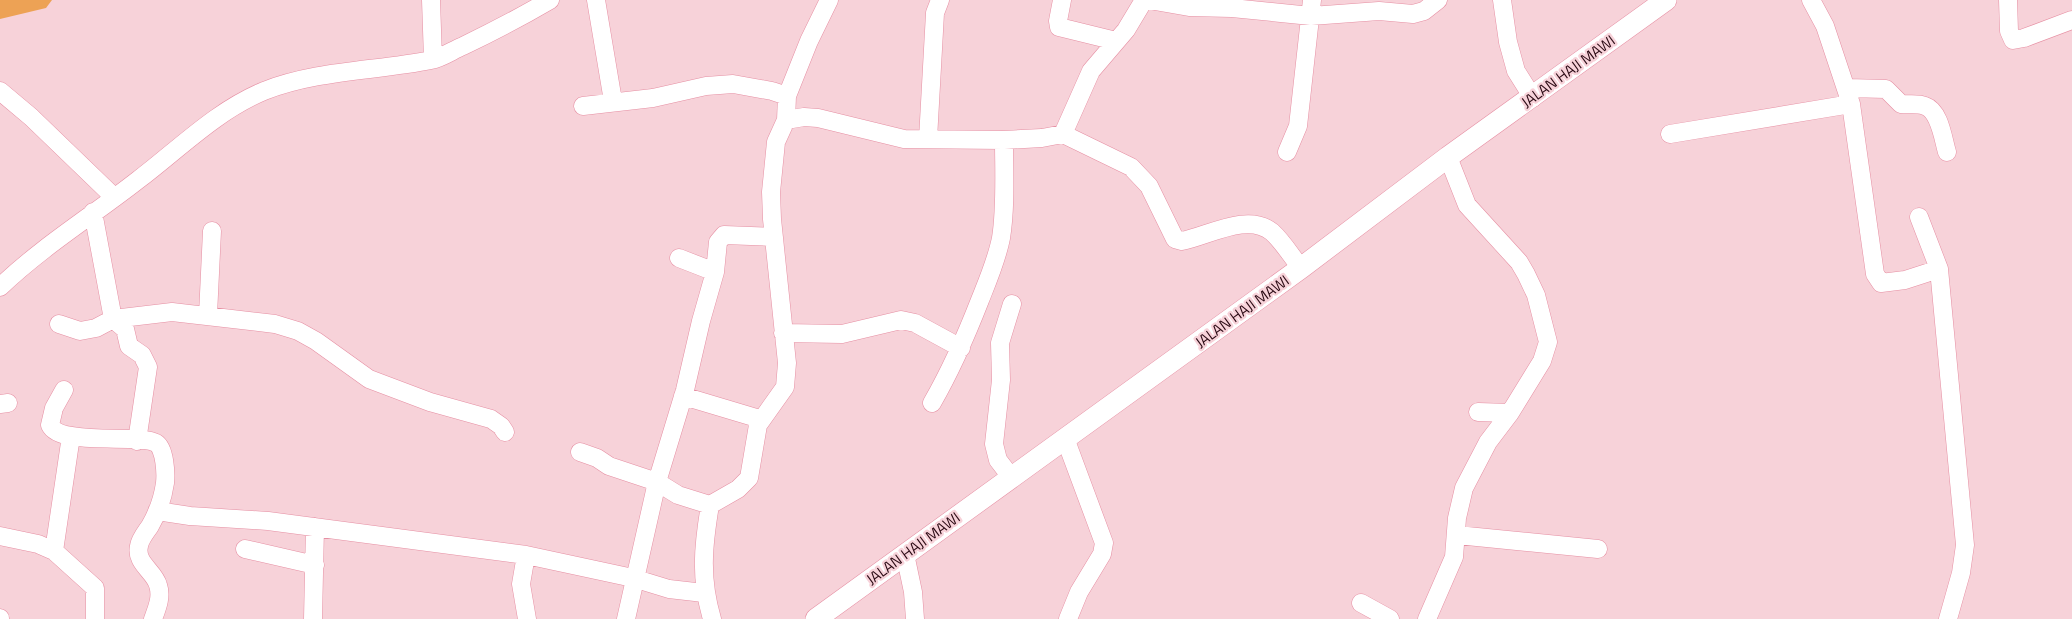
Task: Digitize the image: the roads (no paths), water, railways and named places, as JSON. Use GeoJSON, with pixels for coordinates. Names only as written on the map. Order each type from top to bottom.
{"type":"FeatureCollection","features":[{"type":"Feature","properties":{"kind":"street"},"geometry":{"type":"LineString","coordinates":[[431,0],[433,60]]}},
{"type":"Feature","properties":{"kind":"street"},"geometry":{"type":"LineString","coordinates":[[0,287],[39,252],[114,197],[202,128],[243,101],[266,91],[357,70],[433,60],[516,20],[550,0]]}},
{"type":"Feature","properties":{"kind":"street"},"geometry":{"type":"LineString","coordinates":[[596,0],[613,101]]}},
{"type":"Feature","properties":{"kind":"street"},"geometry":{"type":"LineString","coordinates":[[580,452],[597,458],[610,466],[657,482],[678,495],[710,505],[738,489],[749,478],[760,419],[784,387],[787,363],[771,192],[776,142],[786,120],[787,96],[809,41],[829,0]]}},
{"type":"Feature","properties":{"kind":"street"},"geometry":{"type":"LineString","coordinates":[[928,139],[935,13],[940,0]]}},
{"type":"Feature","properties":{"kind":"street"},"geometry":{"type":"LineString","coordinates":[[1062,0],[1058,21],[1059,27],[1116,41]]}},
{"type":"Feature","properties":{"kind":"street"},"geometry":{"type":"LineString","coordinates":[[1063,134],[1090,71],[1116,41],[1144,0]]}},
{"type":"Feature","properties":{"kind":"street"},"geometry":{"type":"LineString","coordinates":[[1149,0],[1189,8],[1380,6],[1419,13],[1438,0]]}},
{"type":"Feature","properties":{"kind":"street"},"geometry":{"type":"LineString","coordinates":[[1502,0],[1508,42],[1516,71],[1533,98]]}},
{"type":"Feature","properties":{"kind":"street","name":"JALAN HAJI MAWI"},"geometry":{"type":"LineString","coordinates":[[816,619],[1301,268],[1448,157],[1533,98],[1666,0]]}},
{"type":"Feature","properties":{"kind":"street"},"geometry":{"type":"LineString","coordinates":[[1811,0],[1825,26],[1849,96],[1875,274],[1882,283],[1905,280],[1939,269]]}},
{"type":"Feature","properties":{"kind":"street"},"geometry":{"type":"LineString","coordinates":[[2008,0],[2009,31],[2013,40],[2024,38],[2072,20]]}},
{"type":"Feature","properties":{"kind":"street"},"geometry":{"type":"LineString","coordinates":[[1287,152],[1298,126],[1312,8]]}},
{"type":"Feature","properties":{"kind":"street"},"geometry":{"type":"LineString","coordinates":[[583,106],[613,101],[653,98],[706,86],[733,84],[772,91],[787,96]]}},
{"type":"Feature","properties":{"kind":"street"},"geometry":{"type":"LineString","coordinates":[[1670,134],[1886,89],[1901,104],[1924,105],[1928,107],[1938,123],[1946,152]]}},
{"type":"Feature","properties":{"kind":"street"},"geometry":{"type":"LineString","coordinates":[[0,91],[31,117],[114,197]]}},
{"type":"Feature","properties":{"kind":"street"},"geometry":{"type":"LineString","coordinates":[[786,120],[804,117],[818,118],[892,137],[928,139],[1004,140],[1042,138],[1063,134],[1131,167],[1149,186],[1175,239],[1182,241],[1233,227],[1255,225],[1272,232],[1301,268]]}},
{"type":"Feature","properties":{"kind":"street"},"geometry":{"type":"LineString","coordinates":[[932,403],[949,374],[961,348],[991,272],[1000,240],[1004,206],[1002,179],[1004,140]]}},
{"type":"Feature","properties":{"kind":"street"},"geometry":{"type":"LineString","coordinates":[[1427,619],[1454,557],[1457,518],[1464,488],[1488,442],[1510,413],[1542,361],[1548,342],[1548,335],[1536,295],[1519,262],[1467,204],[1448,157]]}},
{"type":"Feature","properties":{"kind":"street"},"geometry":{"type":"LineString","coordinates":[[93,212],[113,319],[125,328],[129,346],[142,355],[148,367],[137,440]]}},
{"type":"Feature","properties":{"kind":"street"},"geometry":{"type":"LineString","coordinates":[[1919,217],[1939,269],[1965,545],[1962,573],[1948,619]]}},
{"type":"Feature","properties":{"kind":"street"},"geometry":{"type":"LineString","coordinates":[[208,315],[212,231]]}},
{"type":"Feature","properties":{"kind":"street"},"geometry":{"type":"LineString","coordinates":[[626,619],[633,578],[657,482],[683,396],[715,272],[718,242],[722,236],[774,237]]}},
{"type":"Feature","properties":{"kind":"street"},"geometry":{"type":"LineString","coordinates":[[679,258],[696,267],[715,272]]}},
{"type":"Feature","properties":{"kind":"street"},"geometry":{"type":"LineString","coordinates":[[1011,477],[998,460],[994,444],[1001,380],[1000,343],[1012,304]]}},
{"type":"Feature","properties":{"kind":"street"},"geometry":{"type":"LineString","coordinates":[[59,324],[80,331],[96,328],[113,319],[172,312],[275,324],[298,331],[316,341],[369,379],[430,402],[491,419],[501,426],[505,432]]}},
{"type":"Feature","properties":{"kind":"street"},"geometry":{"type":"LineString","coordinates":[[783,333],[842,334],[901,320],[915,323],[961,348]]}},
{"type":"Feature","properties":{"kind":"street"},"geometry":{"type":"LineString","coordinates":[[64,390],[54,408],[50,425],[56,431],[72,436],[155,442],[162,452],[164,484],[157,511],[140,542],[138,553],[140,560],[158,585],[159,603],[154,619]]}},
{"type":"Feature","properties":{"kind":"street"},"geometry":{"type":"LineString","coordinates":[[683,396],[760,419]]}},
{"type":"Feature","properties":{"kind":"street"},"geometry":{"type":"LineString","coordinates":[[1478,412],[1510,413]]}},
{"type":"Feature","properties":{"kind":"street"},"geometry":{"type":"LineString","coordinates":[[54,551],[72,436]]}},
{"type":"Feature","properties":{"kind":"street"},"geometry":{"type":"LineString","coordinates":[[1065,438],[1104,543],[1102,554],[1079,592],[1068,619]]}},
{"type":"Feature","properties":{"kind":"street"},"geometry":{"type":"LineString","coordinates":[[710,505],[705,538],[704,593],[712,619]]}},
{"type":"Feature","properties":{"kind":"street"},"geometry":{"type":"LineString","coordinates":[[157,511],[315,527],[526,555],[633,578],[669,589],[704,593]]}},
{"type":"Feature","properties":{"kind":"street"},"geometry":{"type":"LineString","coordinates":[[313,619],[316,566],[315,527]]}},
{"type":"Feature","properties":{"kind":"street"},"geometry":{"type":"LineString","coordinates":[[1457,535],[1598,550]]}},
{"type":"Feature","properties":{"kind":"street"},"geometry":{"type":"LineString","coordinates":[[0,536],[38,544],[54,551],[95,588],[96,619]]}},
{"type":"Feature","properties":{"kind":"street"},"geometry":{"type":"LineString","coordinates":[[245,549],[316,566]]}},
{"type":"Feature","properties":{"kind":"street"},"geometry":{"type":"LineString","coordinates":[[905,554],[913,592],[915,619]]}},
{"type":"Feature","properties":{"kind":"street"},"geometry":{"type":"LineString","coordinates":[[526,555],[521,584],[527,619]]}},
{"type":"Feature","properties":{"kind":"street"},"geometry":{"type":"LineString","coordinates":[[1360,603],[1390,619]]}}]}
